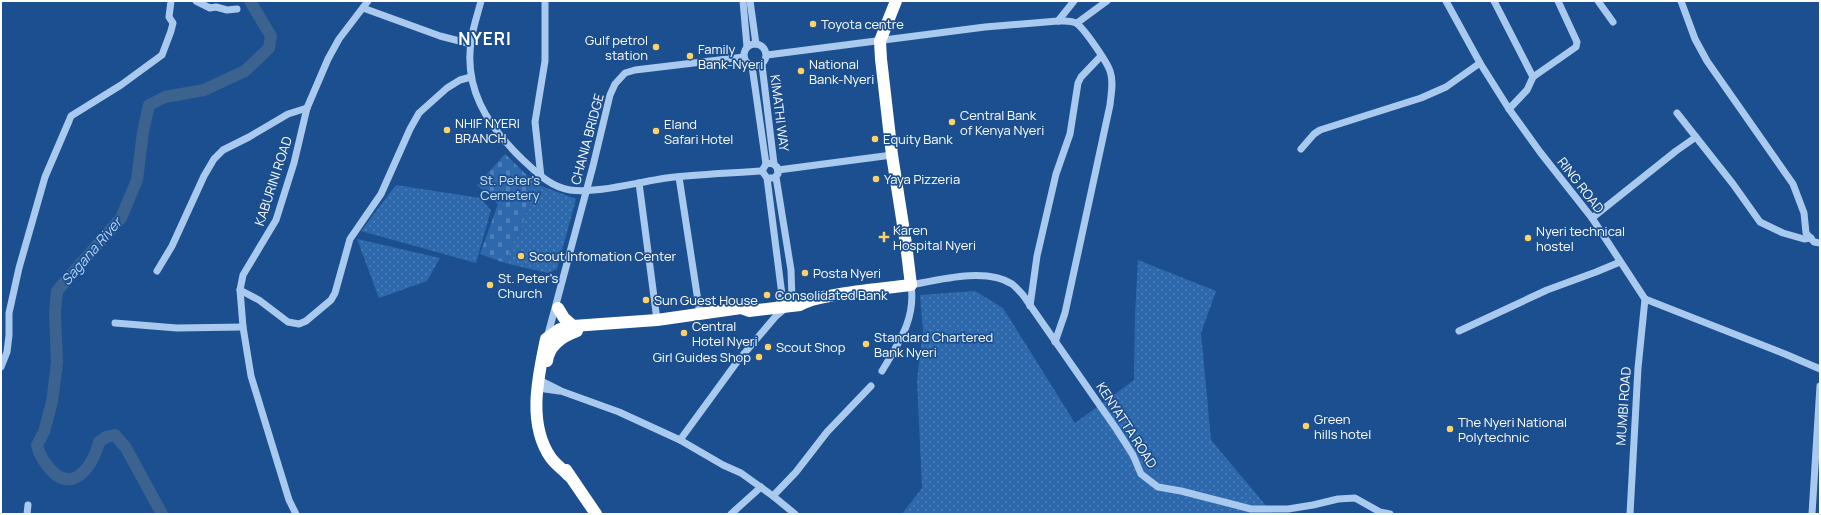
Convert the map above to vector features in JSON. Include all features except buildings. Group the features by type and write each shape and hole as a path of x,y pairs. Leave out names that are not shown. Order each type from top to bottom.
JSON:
{"highway":[{"path":"596,514 569,476 545,430 541,385 549,337 562,328 572,326 658,320 741,308 749,310 783,305 800,305 805,301 838,295 910,285 906,244 892,155 880,41 896,1"},
{"path":"558,308 564,318 572,326"},
{"path":"541,385 548,355 565,336 599,325"}],"street":[{"path":"1,367 7,352 9,313 12,295 44,177 71,116 121,84 162,54 173,23 169,17 171,1"},
{"path":"196,1 210,8 216,7 227,10 236,9"},
{"name":"KABURINI ROAD","path":"296,514 289,500 251,376 243,327 240,290 243,275 276,220 294,163 307,108 328,59 339,39 368,1"},
{"path":"481,1 471,44 471,77 474,91 489,120 505,142 541,177 560,188 585,191 679,177 764,168 776,170 892,155"},
{"path":"541,177 535,122 536,106 545,61 545,1"},
{"path":"743,1 747,47 744,51 744,57 747,63 752,66 762,65 766,60 767,54 764,48 756,44 747,47"},
{"path":"750,1 756,44"},
{"path":"1058,21 1074,1"},
{"path":"1077,23 1107,1"},
{"path":"1494,1 1533,77"},
{"path":"1509,109 1527,90 1533,77 1576,47 1577,42 1558,1"},
{"path":"1598,1 1613,22"},
{"path":"1681,1 1695,39 1707,61 1793,184 1804,213 1806,233 1814,242 1820,244"},
{"name":"RING ROAD","path":"1446,3 1480,63 1509,109 1540,152 1592,218 1645,299"},
{"path":"363,8 440,36 471,44"},
{"path":"767,54 985,27 1058,21 1077,23 1089,38 1110,71 1112,84 1110,105 1065,313 1056,342"},
{"path":"1030,306 1037,256 1056,174 1070,134 1078,83 1081,77 1101,56"},
{"name":"CHANIA BRIDGE","path":"549,337 558,308 585,191 593,166 610,95 615,84 625,73 635,70 744,57"},
{"path":"1301,149 1314,134 1320,130 1421,98 1446,87 1480,63"},
{"name":"KIMATHI WAY","path":"762,65 791,270 783,305"},
{"name":"KIMATHI WAY","path":"752,66 764,168"},
{"path":"240,290 259,300 288,322 293,324 299,324 306,321 326,306 335,293 350,238 381,194 419,112 447,88 460,80 471,77"},
{"path":"157,271 172,246 204,176 214,159 223,150 249,137 288,114 307,108"},
{"path":"1677,113 1733,184 1760,222 1783,233 1804,239 1811,238"},
{"path":"1592,218 1696,137"},
{"path":"680,440 738,362 783,305 767,178 764,168"},
{"path":"767,178 772,179 776,170"},
{"path":"679,177 700,314"},
{"path":"639,183 658,320"},
{"name":"CHANIA BRIDGE","path":"548,355 549,337 561,280 568,261"},
{"path":"1459,331 1547,290 1620,262"},
{"name":"KENYATTA ROAD","path":"910,285 975,276 995,278 1012,284 1023,295 1089,387 1133,455 1141,474 1158,486 1181,490 1251,509 1288,509 1338,499 1355,498 1380,512 1390,514"},
{"path":"882,371 909,320 913,298 910,285"},
{"path":"1645,299 1820,369"},
{"name":"MUMBI ROAD","path":"1630,514 1638,368 1645,299"},
{"path":"116,323 177,328 243,327"},
{"path":"541,385 618,412 680,440 723,465 741,473 795,514"},
{"path":"773,496 796,472 827,432 871,386"},
{"path":"1812,514 1820,386"},
{"path":"731,514 761,487"},
{"path":"27,514 28,505"}],"green space":[{"name":"St. Peter's Cemetery","path":"505,154 536,184 519,234 515,237 505,263 480,254 498,204 477,185"},
{"path":"536,184 576,199 557,269 548,273 505,263 515,237 519,234"},
{"path":"396,185 480,198 491,210 476,263 361,231"},
{"path":"357,239 440,258 427,281 379,298"},
{"path":"1138,260 1216,291 1201,333 1211,440 1273,514 902,514 922,488 917,380 923,331 920,295 975,291 1003,308 1075,423 1134,380"},
{"path":"951,327 956,329 958,335 958,339 954,343 947,339 944,334 946,330"}],"waterway":[{"name":"Sagana River","path":"162,514 126,448 115,435 106,437 99,442 87,467 81,474 74,478 67,479 59,476 50,469 40,455 37,445 44,432 52,402 57,363 55,312 57,291 121,218 137,180 143,132 149,105 165,97 204,90 245,71 269,48 271,36 250,1"}],"place":[{"name":"Toyota centre","path":"813,24"},
{"name":"Gulf petrol station","path":"656,47"},
{"name":"Family Bank-Nyeri","path":"690,56"},
{"name":"National Bank-Nyeri","path":"801,71"},
{"name":"Central Bank of Kenya Nyeri","path":"952,122"},
{"name":"NHIF NYERI BRANCH","path":"447,130"},
{"name":"Eland Safari Hotel","path":"656,131"},
{"name":"Equity Bank","path":"875,139"},
{"name":"Yaya Pizzeria","path":"876,179"},
{"name":"Karen Hospital Nyeri","path":"884,237"},
{"name":"Nyeri technical hostel","path":"1528,238"},
{"name":"Scout Infomation Center","path":"521,256"},
{"name":"Posta Nyeri","path":"805,273"},
{"name":"St. Peter's Church","path":"490,285"},
{"name":"Consolidated Bank","path":"767,295"},
{"name":"Sun Guest House","path":"646,300"},
{"name":"Central Hotel Nyeri","path":"684,333"},
{"name":"Standard Chartered Bank Nyeri","path":"866,344"},
{"name":"Scout Shop","path":"768,347"},
{"name":"Girl Guides Shop","path":"759,357"},
{"name":"Green hills hotel","path":"1306,426"},
{"name":"The Nyeri National Polytechnic","path":"1450,429"}],"district":[{"name":"NYERI","path":"485,38"}]}
